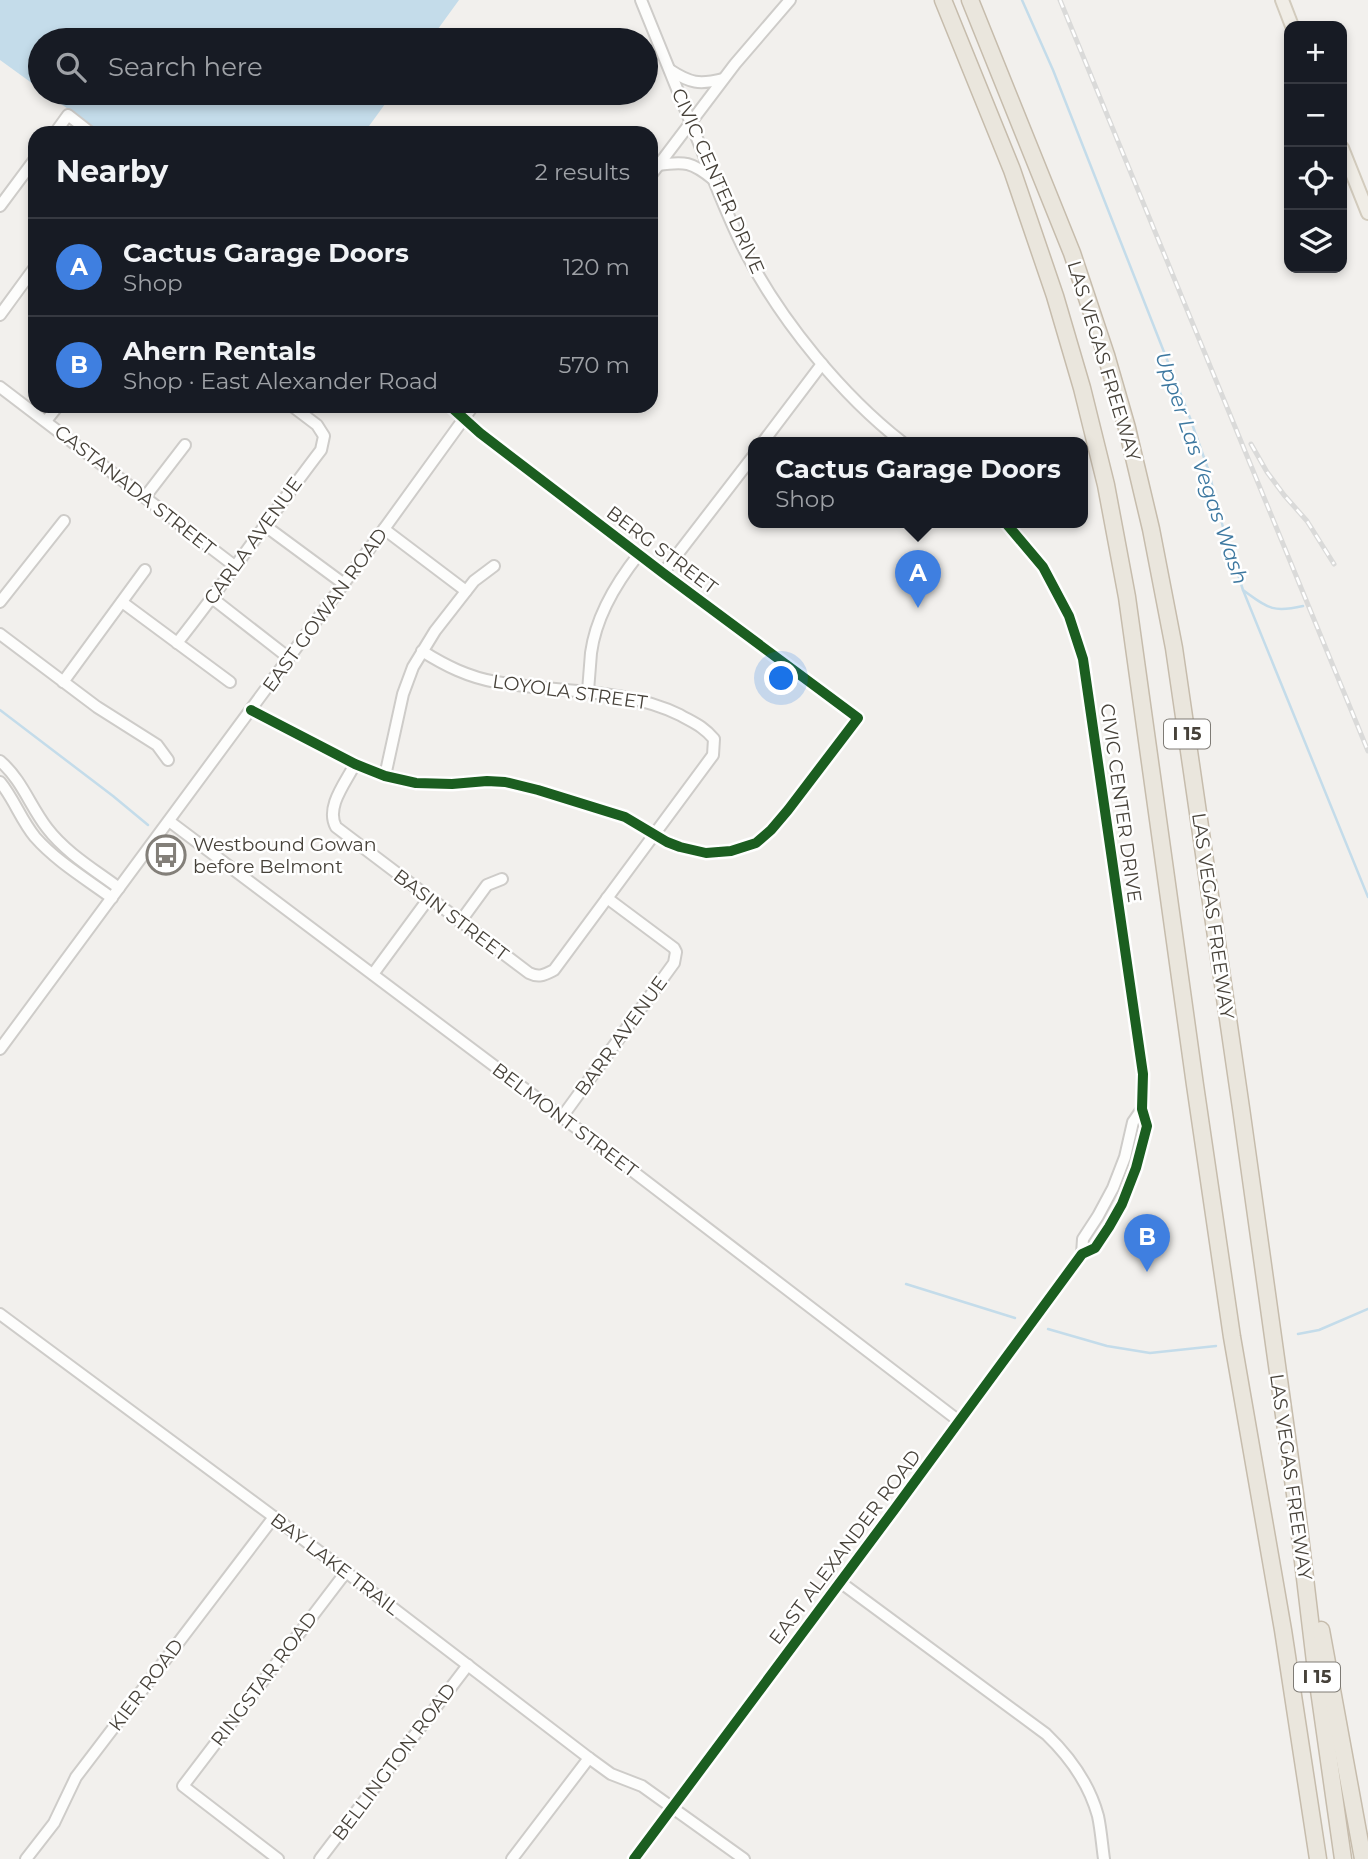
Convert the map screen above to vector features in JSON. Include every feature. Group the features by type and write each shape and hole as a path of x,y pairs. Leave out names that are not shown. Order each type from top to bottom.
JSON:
{"highway":[{"name":"LAS VEGAS FREEWAY","path":"943,0 1012,170 1051,283 1083,388 1106,485 1127,597 1232,1337 1283,1630 1318,1859"},
{"name":"LAS VEGAS FREEWAY","path":"970,0 1072,253 1127,428 1151,529 1174,648 1295,1494 1343,1859"},
{"path":"1295,1494 1363,1859"},
{"path":"1310,1805 1311,1859"}],"main road":[{"path":"1282,0 1290,21"},
{"path":"1347,160 1368,213"}],"street":[{"name":"CIVIC CENTER DRIVE","path":"641,0 652,28"},
{"path":"658,165 723,79 790,0"},
{"name":"CIVIC CENTER DRIVE","path":"658,42 713,180 747,255 781,312 822,364 896,437"},
{"path":"669,69 697,83 723,79"},
{"path":"60,126 68,115 82,126"},
{"path":"658,169 685,163 694,165 713,180"},
{"path":"2,199 28,167"},
{"path":"0,315 28,277"},
{"path":"767,437 822,364"},
{"name":"CASTANADA STREET","path":"0,387 28,408"},
{"name":"CASTANADA STREET","path":"35,413 236,568"},
{"path":"46,421 52,413"},
{"name":"CARLA AVENUE","path":"177,643 236,568 264,524 321,450 324,436 317,425 301,413"},
{"name":"BERG STREET","path":"458,413 639,555 858,718 788,810 771,830 755,843 731,852 706,853 667,842 655,834"},
{"name":"EAST GOWAN ROAD","path":"0,1049 384,530 467,413"},
{"path":"145,497 184,445"},
{"path":"663,573 748,463"},
{"path":"0,603 64,520"},
{"path":"264,524 344,584"},
{"name":"CIVIC CENTER DRIVE","path":"1010,528 1044,567 1069,616 1083,659 1143,1074 1142,1109"},
{"path":"384,530 466,591"},
{"path":"588,691 592,650 603,610 625,572 639,555"},
{"path":"386,776 403,694 413,667 435,631 474,581 494,566"},
{"path":"63,682 145,570"},
{"path":"212,598 289,658"},
{"path":"122,602 230,682"},
{"path":"0,634 97,707 157,746 168,760"},
{"name":"LOYOLA STREET","path":"422,651 446,666 478,678 631,698 660,706 705,728 714,739 713,755 655,834"},
{"path":"251,710 355,764 386,776 416,783 505,782 625,817 655,834 607,898"},
{"path":"0,761 21,785 53,835 119,888"},
{"name":"BASIN STREET","path":"355,764 333,806 332,820 336,827 529,973 542,976 554,970 607,898"},
{"path":"0,782 37,839 112,898"},
{"name":"BELMONT STREET","path":"169,821 959,1421"},
{"path":"460,922 487,885 502,879"},
{"path":"373,974 429,898"},
{"name":"BARR AVENUE","path":"562,1117 674,963 674,948 607,898"},
{"name":"EAST ALEXANDER ROAD","path":"634,1859 1082,1254 1083,1239 1113,1188 1125,1157 1133,1122 1142,1109"},
{"name":"BAY LAKE TRAIL","path":"0,1314 274,1517 589,1758 611,1774 642,1786 744,1859"},
{"name":"KIER ROAD","path":"26,1859 54,1823 76,1777 274,1517"},
{"name":"RINGSTAR ROAD","path":"278,1859 183,1786 346,1572"},
{"path":"840,1582 1046,1734 1066,1754 1086,1784 1098,1816 1104,1859"},
{"name":"BELLINGTON ROAD","path":"320,1859 468,1665"},
{"path":"512,1859 589,1758"}],"water":[{"path":"0,0 459,0 439,28 28,28 28,80 0,60"},
{"path":"62,105 384,105 369,126 91,126"}],"waterway":[{"name":"Upper Las Vegas Wash","path":"1022,0 1053,70 1190,418 1208,469 1243,590 1368,897"},
{"path":"1243,590 1277,609 1303,606"},
{"path":"0,710 148,825"},
{"path":"906,1284 1015,1318"},
{"path":"1298,1334 1319,1330 1368,1309"},
{"path":"1048,1329 1107,1346 1150,1353 1216,1346"}],"railway":[{"path":"1060,0 1368,751"},
{"path":"1251,444 1267,472 1307,521 1334,564"}],"cycle path":[{"path":"251,710 355,764 385,776 416,783 505,782 625,817 667,842 706,853 731,851 756,843 771,830 858,718 663,573 480,433 458,413"},
{"path":"634,1859 1082,1254 1095,1248 1122,1204 1136,1168 1147,1126 1142,1109 1143,1074 1083,659 1069,616 1043,567 1010,528"}],"place":[{"name":"Cactus Garage Doors","path":"918,608"},
{"name":"Westbound Gowan before Belmont","path":"166,855"},
{"name":"Ahern Rentals","path":"1147,1272"}]}
